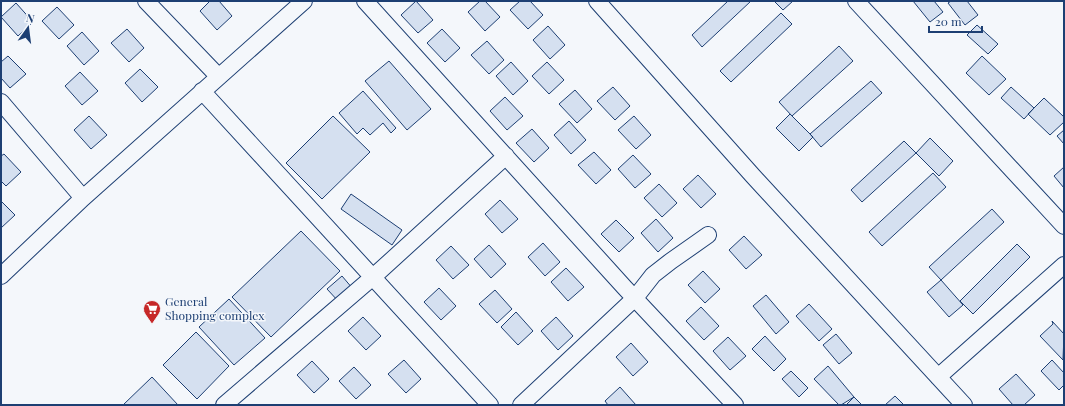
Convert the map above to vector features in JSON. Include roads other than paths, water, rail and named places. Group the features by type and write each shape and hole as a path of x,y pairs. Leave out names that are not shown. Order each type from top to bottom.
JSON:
{"street":[{"path":"146,1 218,76"},
{"path":"1,276 83,198 218,76 304,1"},
{"path":"365,1 635,298 735,405"},
{"path":"597,1 752,176 964,405"},
{"path":"856,1 1064,226"},
{"path":"202,91 490,405"},
{"path":"1,102 83,198"},
{"path":"233,402 373,278 506,156"},
{"path":"521,405 635,298 653,275 708,235"},
{"path":"938,377 1064,265"}],"place":[{"name":"General Shopping complex","path":"152,324"}]}
